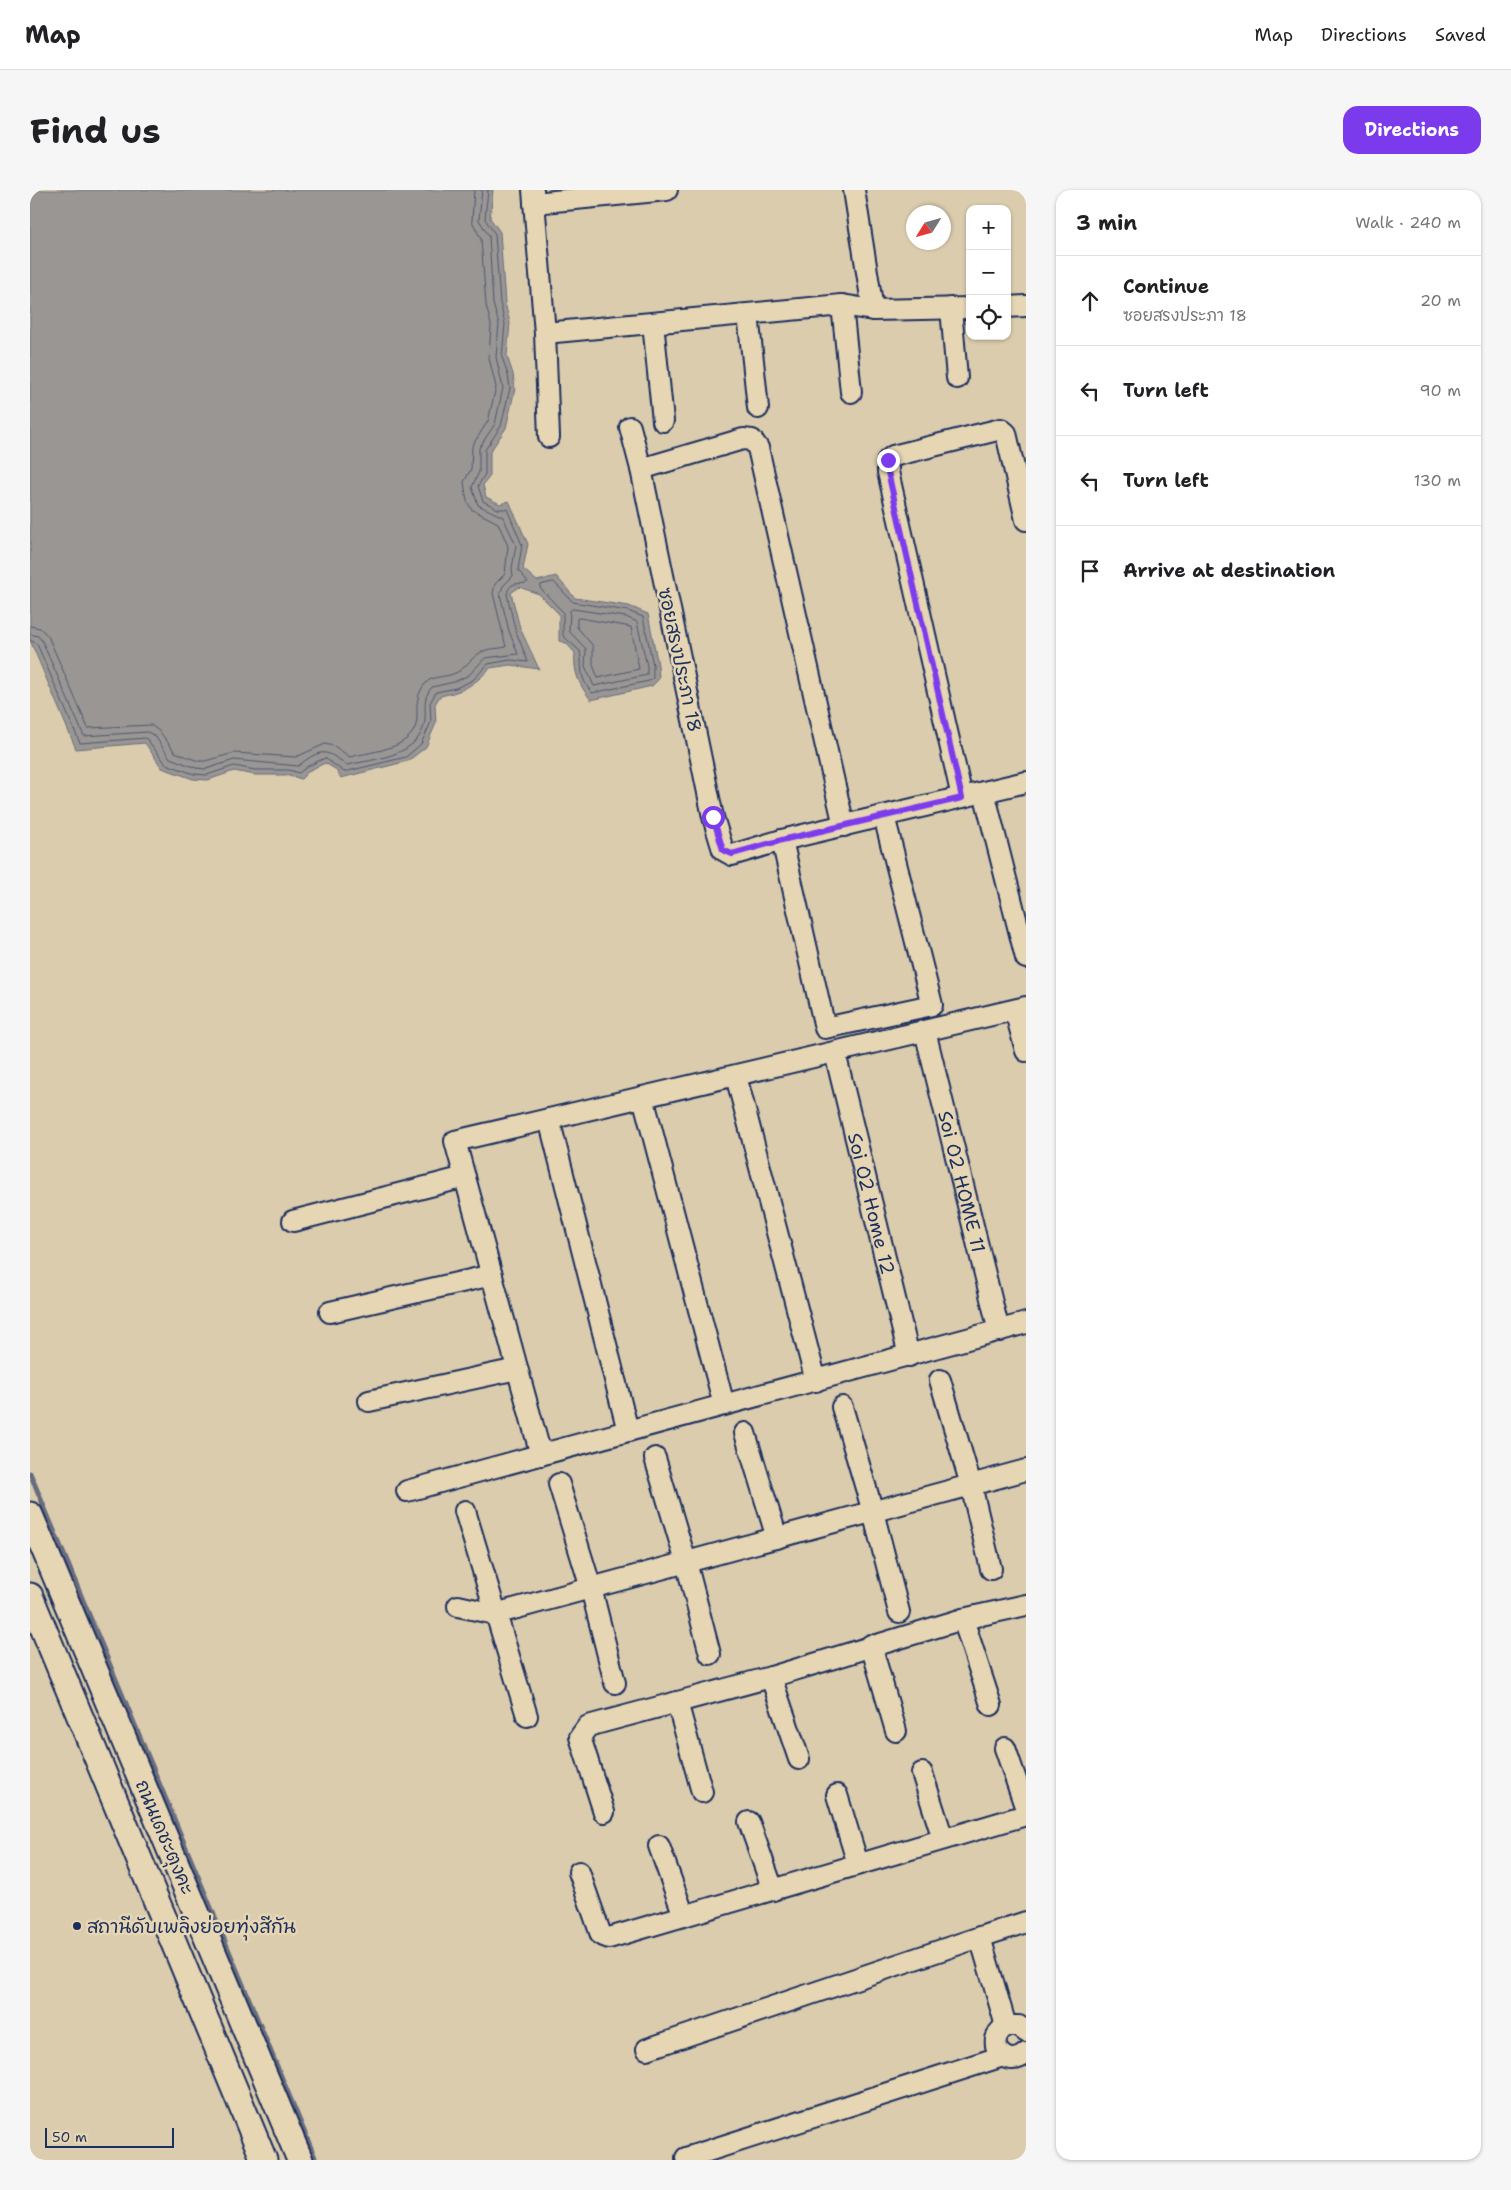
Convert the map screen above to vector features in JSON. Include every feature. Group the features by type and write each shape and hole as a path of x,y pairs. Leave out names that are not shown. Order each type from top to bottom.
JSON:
{"street":[{"path":"549,437 545,333 533,197 667,190"},
{"path":"854,190 874,310"},
{"path":"545,333 842,305 874,310 960,308 957,378"},
{"path":"842,305 851,392"},
{"path":"1011,307 1026,306"},
{"path":"748,314 758,408"},
{"path":"653,323 663,422"},
{"name":"ซอยสรงประภา 18","path":"630,427 641,469 713,817 723,850 732,854 782,840"},
{"path":"962,798 888,472 888,460 894,456 1001,429 1006,434 1026,520"},
{"path":"641,469 743,438 752,440 758,448 844,826"},
{"path":"884,816 932,1005 825,1028 782,840 1026,782"},
{"path":"984,792 1026,958"},
{"path":"541,1455 455,1140 1021,1008 1026,1051"},
{"name":"Soi O2 HOME 11","path":"926,1031 998,1331"},
{"name":"Soi O2 Home 12","path":"834,1053 908,1356"},
{"path":"736,1076 816,1381"},
{"path":"643,1097 724,1405"},
{"path":"549,1119 628,1431"},
{"path":"292,1221 465,1178"},
{"path":"330,1312 492,1275"},
{"path":"407,1491 1026,1323"},
{"path":"370,1401 517,1368"},
{"path":"940,1380 971,1485 990,1569"},
{"path":"842,1407 873,1512 899,1612"},
{"path":"745,1434 777,1538"},
{"path":"655,1458 686,1562 710,1654"},
{"path":"458,1606 495,1614 1026,1470"},
{"path":"559,1484 590,1588 615,1683"},
{"path":"465,1511 527,1716"},
{"name":"ถนนเดชะตุงคะ","path":"30,1515 300,2160"},
{"path":"34,1606 67,1604"},
{"path":"604,1812 580,1736 588,1726 771,1677 871,1645 963,1619 1026,1605"},
{"name":"ถนนเดชะตุงคะ","path":"34,1606 264,2160"},
{"path":"963,1619 991,1704"},
{"path":"871,1645 896,1731"},
{"path":"771,1677 799,1760"},
{"path":"676,1702 702,1792"},
{"path":"1005,1748 1026,1809"},
{"path":"922,1773 943,1839"},
{"path":"836,1796 858,1864"},
{"path":"579,1872 601,1935 609,1938 1026,1815"},
{"path":"749,1822 773,1890"},
{"path":"659,1846 684,1916"},
{"path":"647,2049 1026,1922"},
{"path":"980,1937 1006,2026"},
{"path":"1002,2056 996,2044 1000,2030 1006,2026 1019,2026 1026,2032"},
{"path":"686,2158 1002,2056 1012,2059 1026,2053"}],"water":[{"path":"30,190 493,190 490,218 500,232 505,303 510,323 507,356 513,374 515,389 506,428 490,452 490,476 483,485 486,497 500,504 509,501 528,544 523,569 537,581 556,576 575,598 629,606 648,614 659,679 652,686 591,700 578,678 575,666 575,653 566,643 559,641 559,614 539,594 519,587 511,593 520,628 539,669 510,665 490,668 468,687 440,696 435,704 436,723 426,747 408,761 341,778 335,769 325,763 310,770 301,779 289,775 255,775 234,771 208,780 193,779 162,768 145,743 76,749 30,640"}],"waterway":[{"path":"30,1473 316,2160"}],"place":[{"name":"สถานีดับเพลิงย่อยทุ่งสีกัน","path":"77,1926"}],"route":[{"path":"713,817 718,839 723,850 732,854 782,840 962,798 887,468 888,460"}]}
